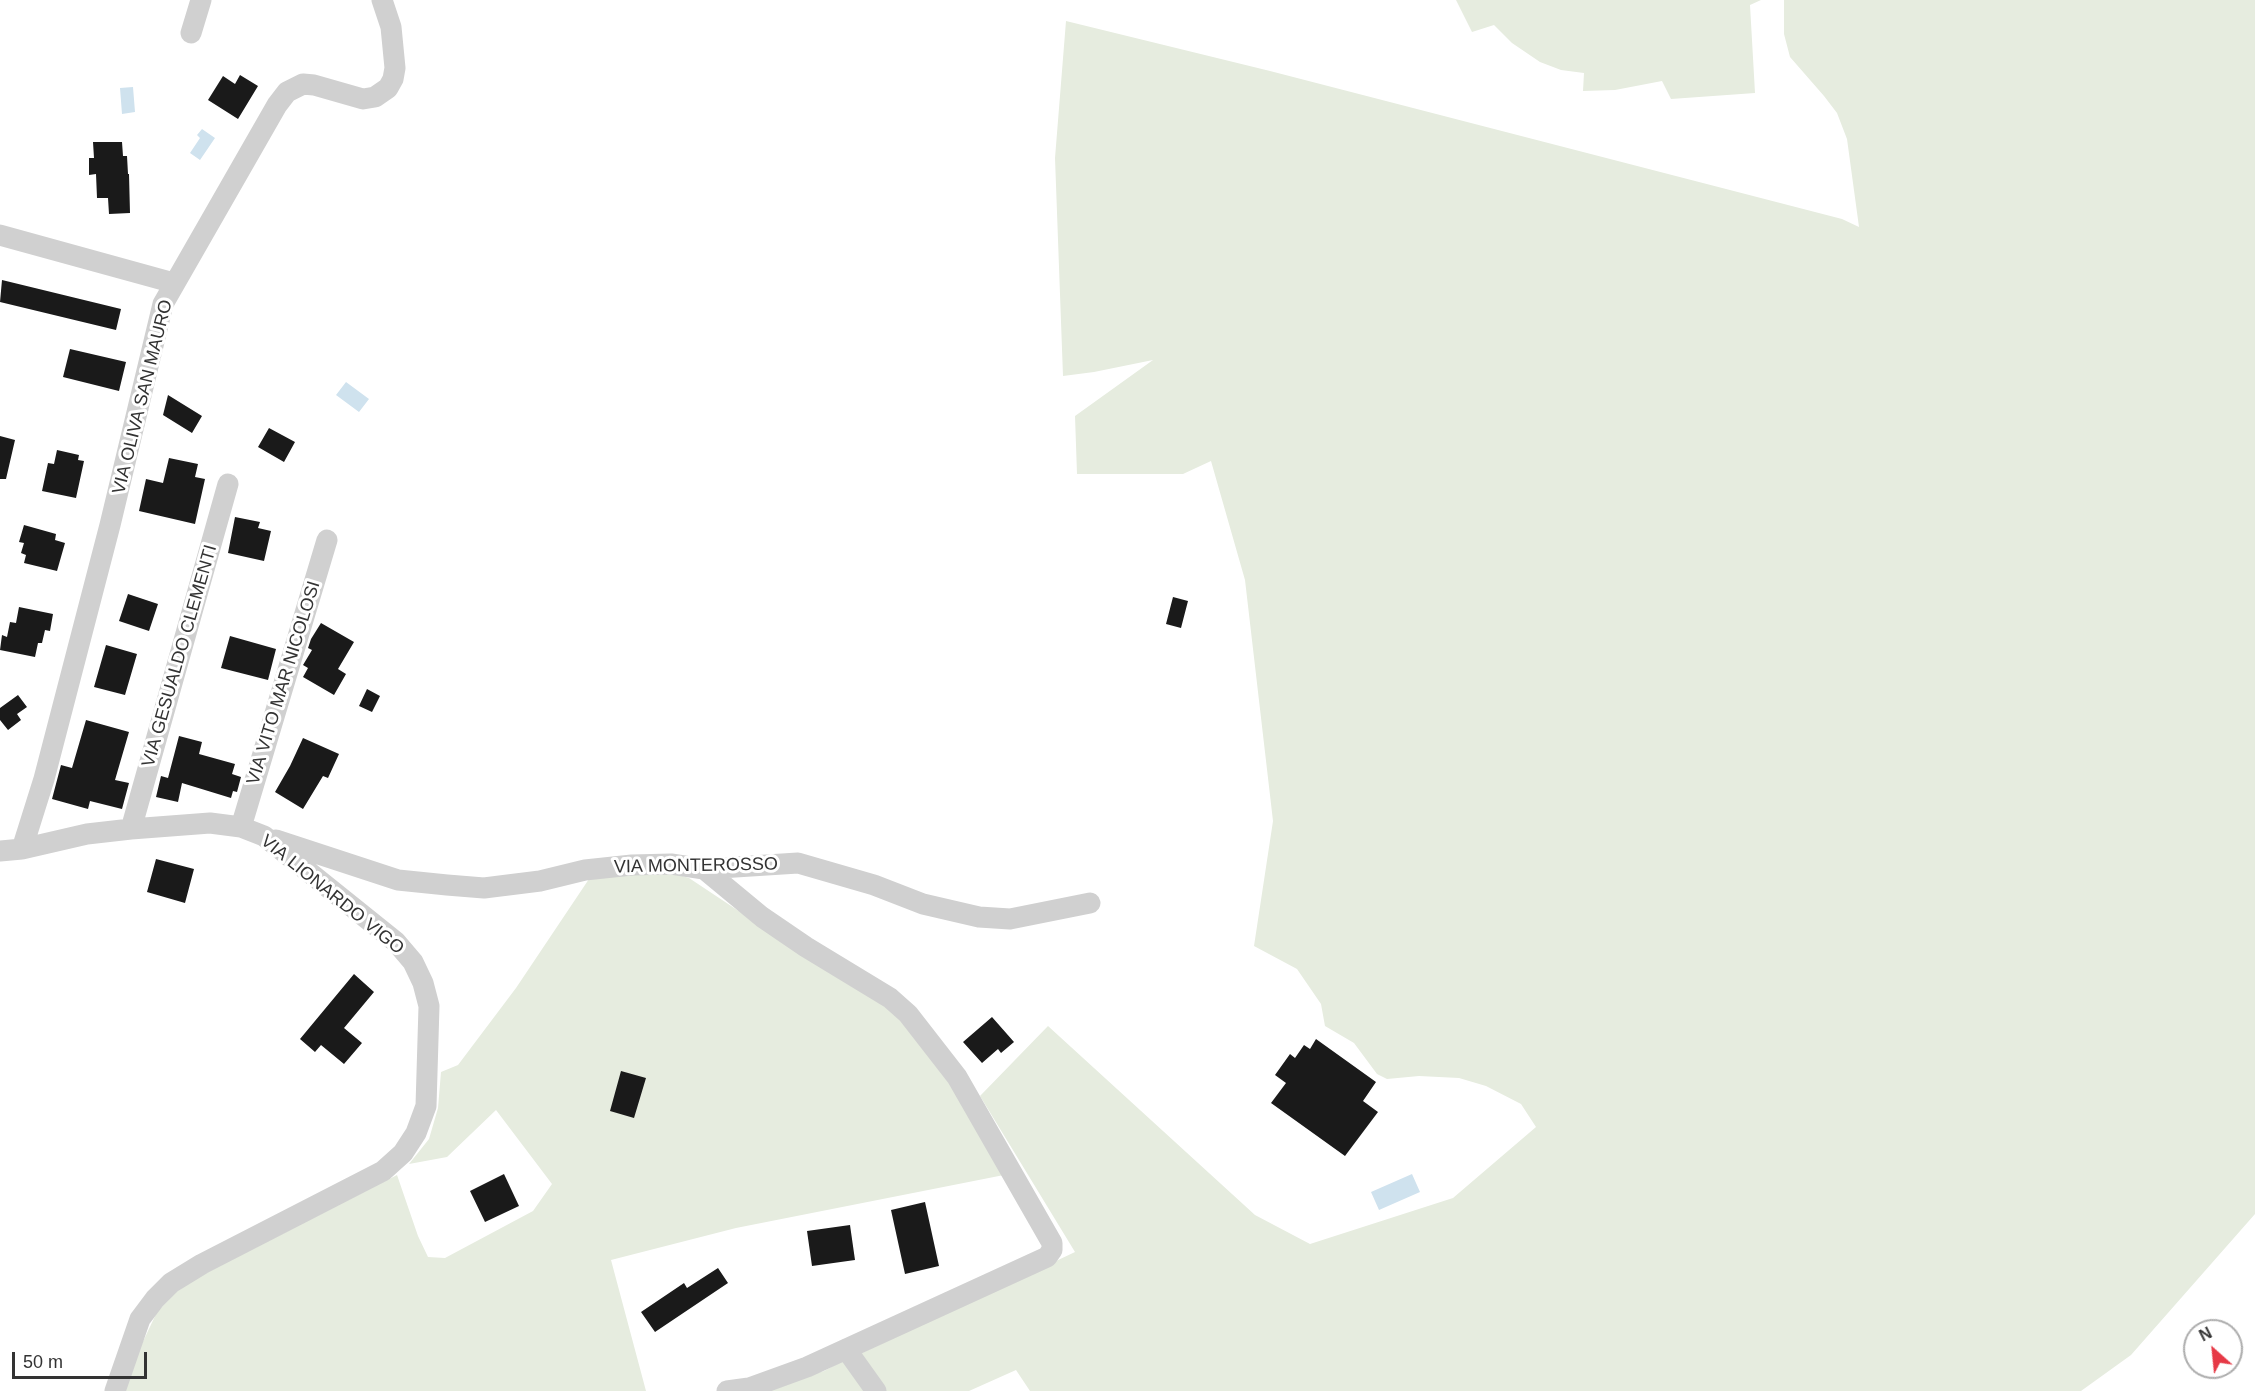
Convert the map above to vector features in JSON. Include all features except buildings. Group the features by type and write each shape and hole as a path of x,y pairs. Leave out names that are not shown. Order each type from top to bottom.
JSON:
{"street":[{"path":"191,33 201,0"},
{"name":"VIA OLIVA SAN MAURO","path":"22,849 44,778 110,525 163,304 277,105 287,92 303,84 314,85 363,99 375,97 388,88 395,68 391,27 382,0"},
{"path":"0,235 174,283"},
{"name":"VIA GESUALDO CLEMENTI","path":"131,829 228,484"},
{"name":"VIA VITO MAR NICOLOSI","path":"242,827 327,540"},
{"name":"VIA LIONARDO VIGO","path":"0,851 22,849 87,834 131,829 210,823 242,827 264,836 396,942 413,963 423,983 429,1006 426,1106 416,1133 403,1153 383,1171 202,1264 171,1283 140,1319 115,1391"},
{"name":"VIA MONTEROSSO","path":"264,836 398,880 475,887 540,881 585,870 632,865 671,864 704,869 798,863 874,885 923,904 986,918 1010,920 1090,903"},
{"path":"704,869 762,917 806,947 890,998 908,1014 957,1077 1052,1243 1052,1250 1047,1257 846,1349 772,1381 749,1388 727,1391"},
{"path":"846,1349 876,1391"}],"shaded area":[{"path":"1456,0 1761,0 1750,5 1755,93 1671,99 1662,81 1615,90 1583,91 1584,73 1561,70 1540,62 1512,43 1494,25 1472,32"},
{"path":"1784,0 2255,0 2255,1214 2131,1355 2081,1391 1030,1391 1016,1370 969,1391 882,1391 859,1356 862,1353 1075,1252 980,1096 1048,1026 1255,1215 1310,1244 1453,1198 1536,1127 1521,1104 1486,1086 1459,1078 1419,1076 1387,1079 1377,1074 1354,1043 1325,1026 1321,1004 1297,969 1254,946 1273,821 1245,580 1211,461 1183,474 1077,474 1075,416 1153,360 1063,376 1055,158 1066,21 1270,71 1842,219 1859,227 1847,139 1837,113 1790,57 1784,34"},
{"path":"672,873 689,878 904,1018 929,1050 1004,1175 736,1228 611,1260 646,1391 125,1391 138,1352 157,1312 176,1292 202,1275 397,1175 418,1236 428,1257 445,1258 533,1211 552,1184 496,1110 447,1157 409,1164 429,1139 438,1108 441,1072 458,1065 516,988 591,876"},
{"path":"845,1360 868,1391 757,1391 824,1371"}],"water":[{"path":"133,87 135,112 122,114 120,88"},
{"path":"202,129 215,138 200,160 190,153 200,138 197,135"},
{"path":"346,382 369,399 359,412 336,395"},
{"path":"1412,1174 1420,1192 1379,1210 1371,1192"}]}
